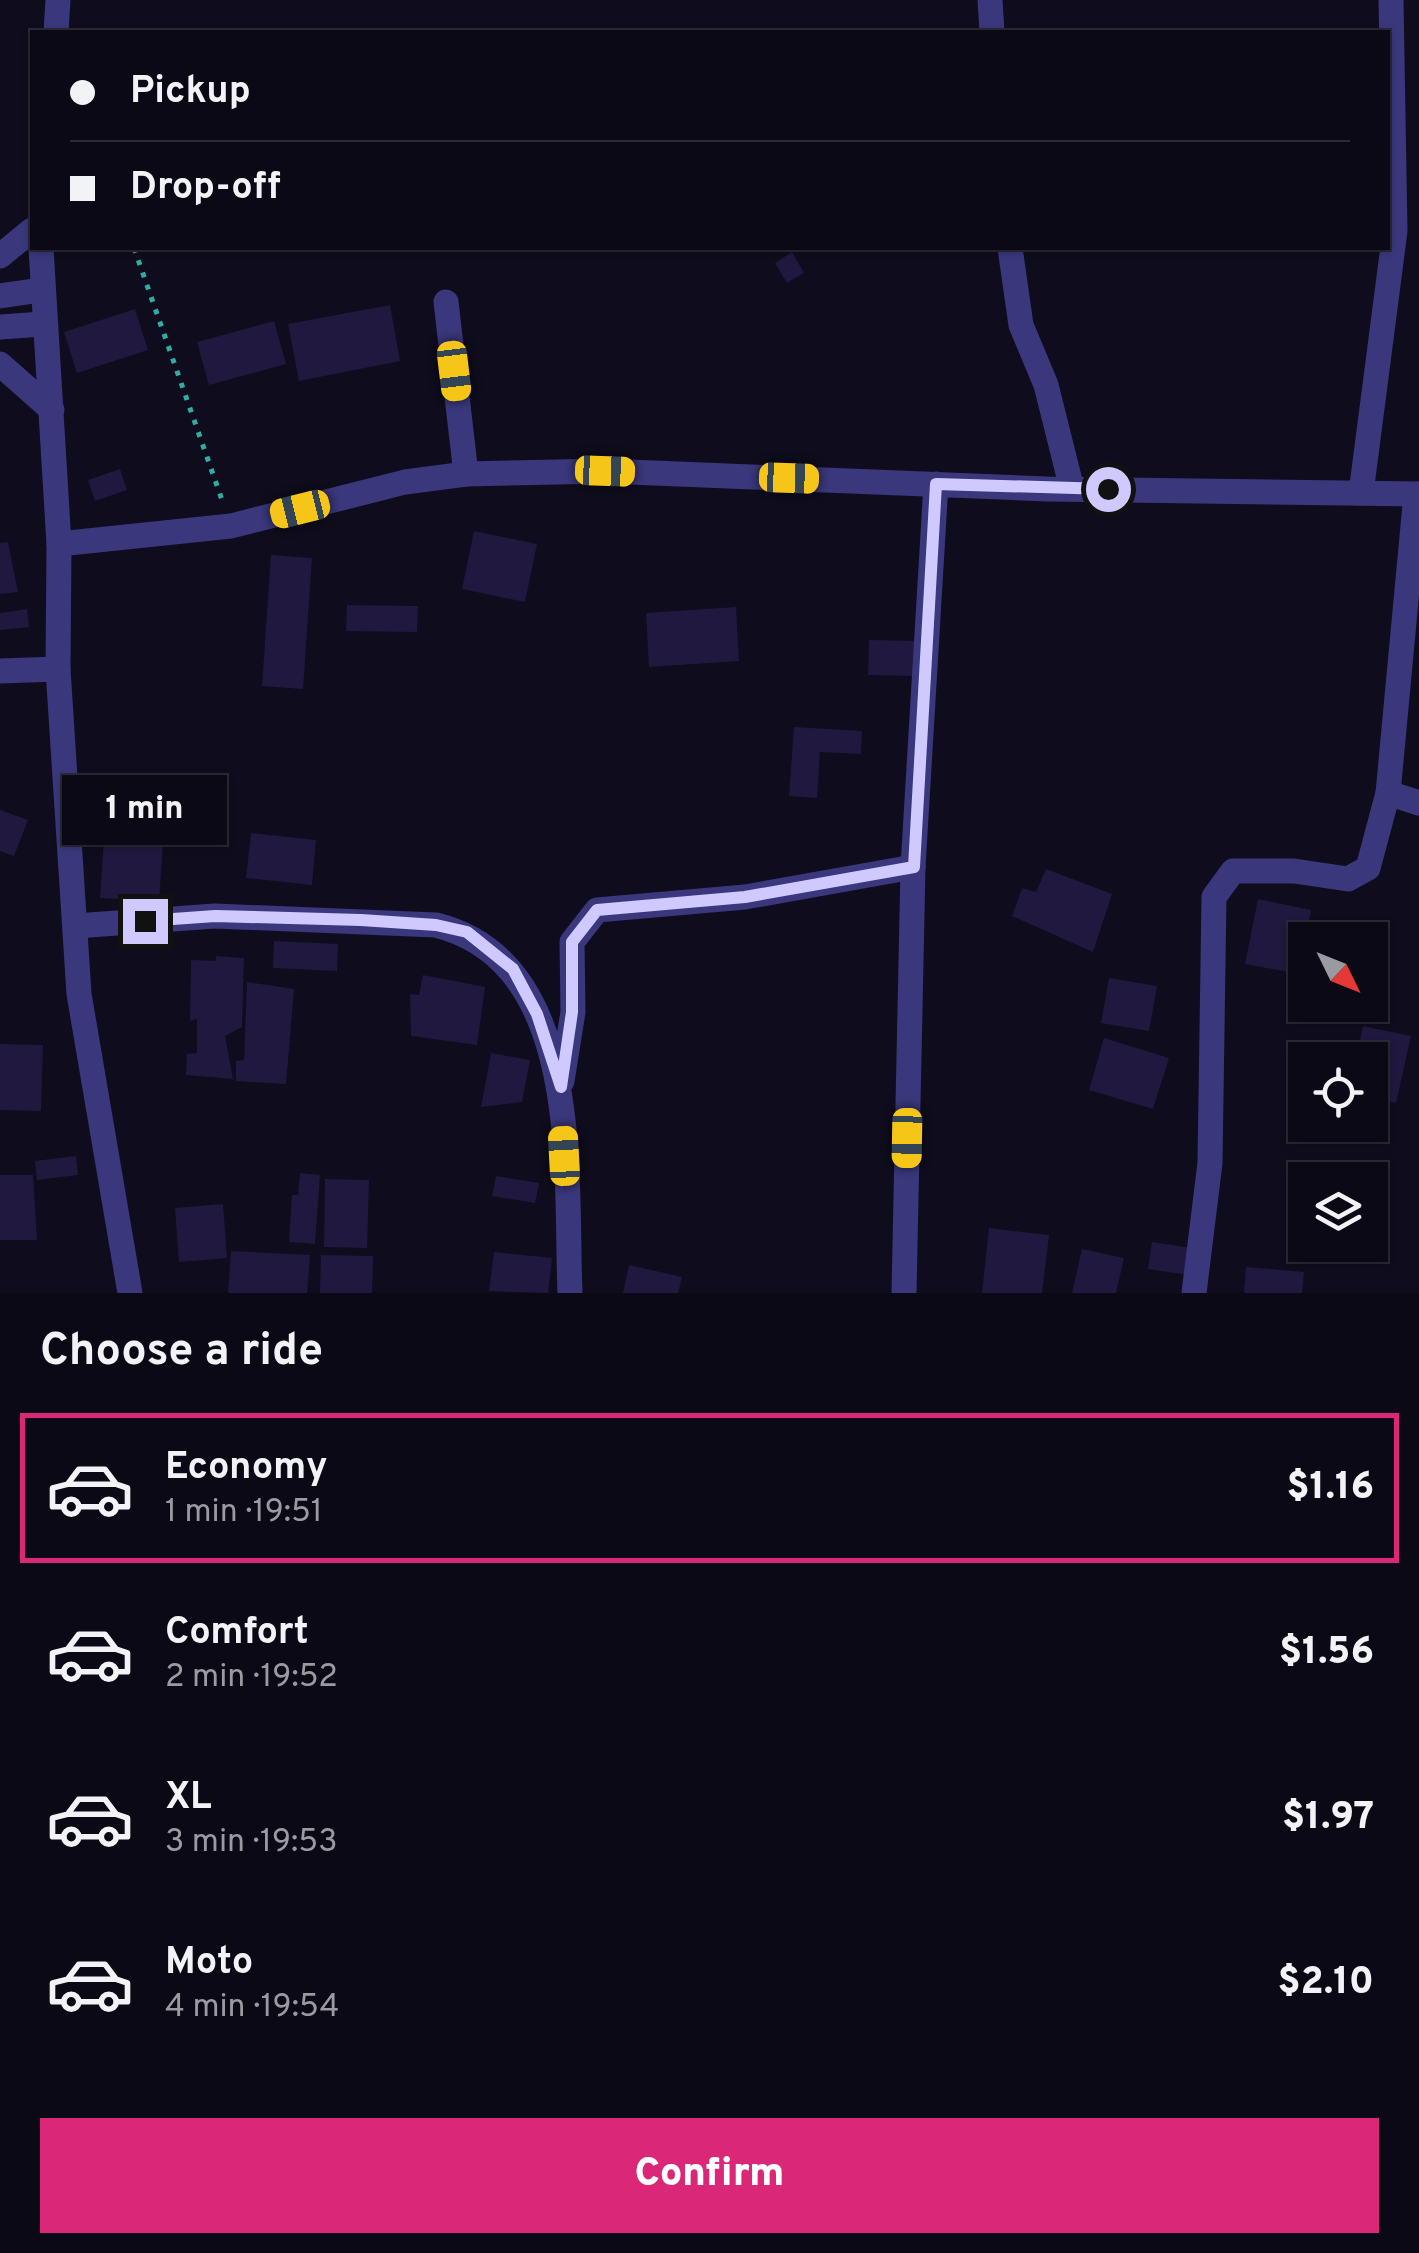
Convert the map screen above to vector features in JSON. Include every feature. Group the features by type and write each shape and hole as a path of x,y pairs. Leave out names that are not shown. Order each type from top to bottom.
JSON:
{"street":[{"path":"56,30 58,0"},
{"path":"990,0 992,30"},
{"path":"1361,493 1395,231 1391,0"},
{"path":"0,256 30,232"},
{"path":"42,250 41,290 59,544 58,669 79,994 130,1293"},
{"path":"1010,250 1021,325 1046,384 1072,489"},
{"path":"0,296 41,290"},
{"path":"446,302 466,474"},
{"path":"0,328 44,324"},
{"path":"0,364 52,410"},
{"path":"59,544 231,526 405,482 466,474 605,471 1072,489 1418,494 1388,793 1368,868 1348,879 1294,870 1234,871 1214,898 1210,1163 1194,1293"},
{"path":"904,1293 914,867 936,484"},
{"path":"0,670 58,669"},
{"path":"1388,793 1419,802"},
{"path":"570,1293 561,1087 572,1012 572,942 597,910 745,897 914,867"},
{"path":"75,926 215,916 418,924 467,932 513,969 537,1014 561,1087"}],"path":[{"path":"135,250 231,526"}],"building":[{"path":"792,252 804,273 787,283 775,263"},
{"path":"390,305 400,361 299,381 288,324"},
{"path":"135,309 148,350 77,373 64,332"},
{"path":"274,321 286,364 209,385 197,342"},
{"path":"120,469 127,490 95,501 88,480"},
{"path":"474,531 537,544 525,602 462,589"},
{"path":"8,542 18,592 0,594 0,543"},
{"path":"271,555 312,558 303,689 262,686"},
{"path":"347,605 418,606 417,632 346,631"},
{"path":"736,607 739,661 649,667 646,613"},
{"path":"27,609 29,627 0,630 0,613"},
{"path":"869,640 916,641 915,676 868,675"},
{"path":"794,727 862,731 861,754 820,752 817,798 789,796"},
{"path":"90,792 149,795 148,815 88,812"},
{"path":"0,810 28,820 14,856 0,851"},
{"path":"251,833 316,840 312,885 246,878"},
{"path":"104,839 163,843 159,901 100,898"},
{"path":"1046,869 1112,894 1093,952 1012,916 1022,888 1036,892"},
{"path":"1258,899 1311,910 1309,922 1288,922 1288,972 1245,964"},
{"path":"274,941 338,944 337,971 273,968"},
{"path":"216,956 244,958 242,1027 225,1036 233,1079 186,1075 187,1054 197,1053 197,1019 190,1021 191,960 216,961"},
{"path":"423,975 485,987 477,1045 411,1036 410,994 419,995"},
{"path":"1109,978 1157,986 1149,1031 1101,1023"},
{"path":"247,982 294,989 286,1084 236,1081 236,1061 244,1060"},
{"path":"1363,1026 1411,1036 1396,1103 1388,1101 1388,1042 1360,1042"},
{"path":"1104,1038 1169,1058 1153,1109 1089,1090"},
{"path":"0,1044 43,1045 41,1111 0,1110"},
{"path":"491,1053 530,1060 522,1102 481,1107"},
{"path":"76,1156 78,1175 37,1180 35,1161"},
{"path":"300,1173 320,1175 315,1244 289,1242 292,1195 298,1195"},
{"path":"0,1175 33,1175 37,1240 0,1240"},
{"path":"496,1176 539,1183 535,1203 492,1196"},
{"path":"325,1179 369,1180 367,1248 324,1247"},
{"path":"223,1204 227,1258 179,1262 175,1208"},
{"path":"989,1228 1049,1235 1042,1293 982,1293"},
{"path":"1152,1242 1192,1248 1188,1275 1148,1269"},
{"path":"1082,1249 1124,1258 1116,1293 1072,1293"},
{"path":"231,1251 310,1255 307,1293 228,1293"},
{"path":"494,1252 552,1258 548,1293 489,1291"},
{"path":"321,1255 373,1256 372,1293 320,1293"},
{"path":"629,1265 682,1277 678,1293 623,1293"},
{"path":"1246,1267 1304,1272 1302,1293 1244,1293"}],"route":[{"path":"145,921 215,916 361,920 436,925 467,932 513,969 537,1014 561,1087 572,1012 572,942 597,910 639,903 745,897 914,867 936,484 1108,489"}]}
